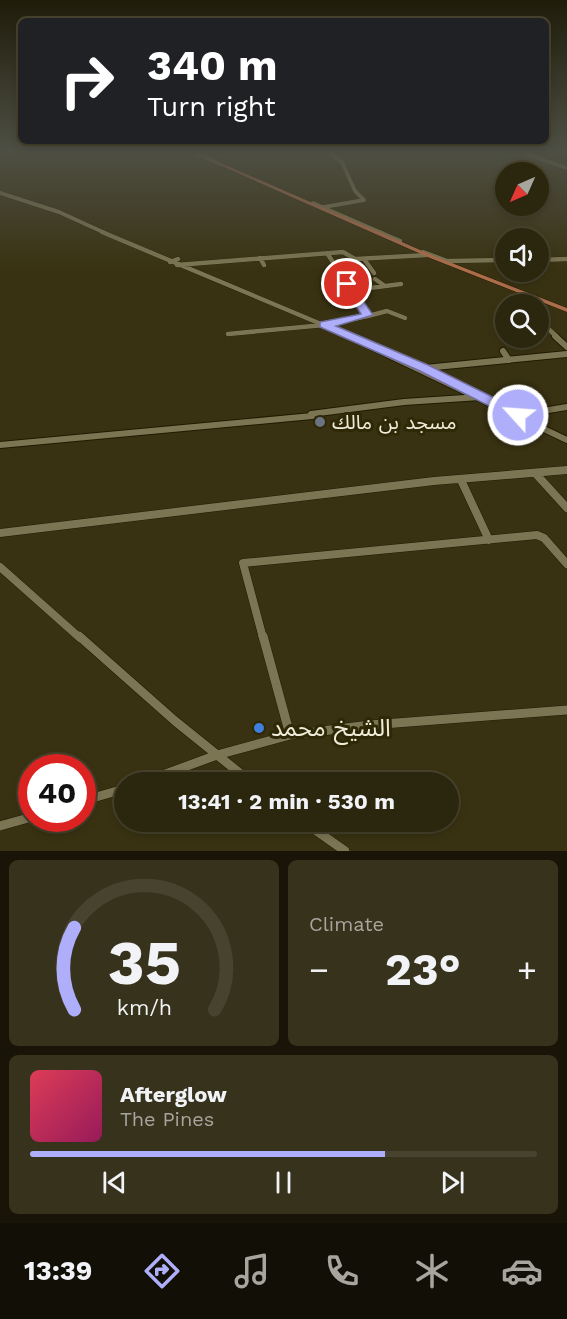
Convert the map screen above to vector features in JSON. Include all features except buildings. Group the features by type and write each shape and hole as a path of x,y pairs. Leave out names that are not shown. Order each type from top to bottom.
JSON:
{"main road":[{"path":"282,191 428,254 567,309"}],"street":[{"path":"283,191 428,254 567,309"},
{"path":"323,208 364,200 355,191"},
{"path":"0,193 59,212 170,262 205,260 218,264 260,258 345,252 353,259 428,254"},
{"path":"327,253 368,315"},
{"path":"260,258 264,265"},
{"path":"364,259 374,273"},
{"path":"549,260 567,259"},
{"path":"447,261 495,260"},
{"path":"178,262 424,368 567,440"},
{"path":"375,279 385,286"},
{"path":"370,288 401,284"},
{"path":"228,334 324,325 387,311 405,318"},
{"path":"549,330 567,347"},
{"path":"503,351 509,360"},
{"path":"424,368 567,354"},
{"path":"0,445 312,416 311,414 404,402 481,396"},
{"path":"518,415 567,407"},
{"path":"0,533 567,470"},
{"path":"536,474 567,508"},
{"path":"461,480 489,540"},
{"path":"290,735 243,563 541,536 567,564"},
{"path":"0,567 64,626 238,772"},
{"path":"171,772 217,755 290,735 370,725 567,710"},
{"path":"96,797 114,792"},
{"path":"0,826 18,821"},
{"path":"318,832 345,851"}],"place":[{"name":"مسجد بن مالك","path":"320,422"},
{"name":"الشيخ محمد","path":"259,728"}],"route":[{"path":"347,284 368,315 324,325 424,368 518,415"}]}
